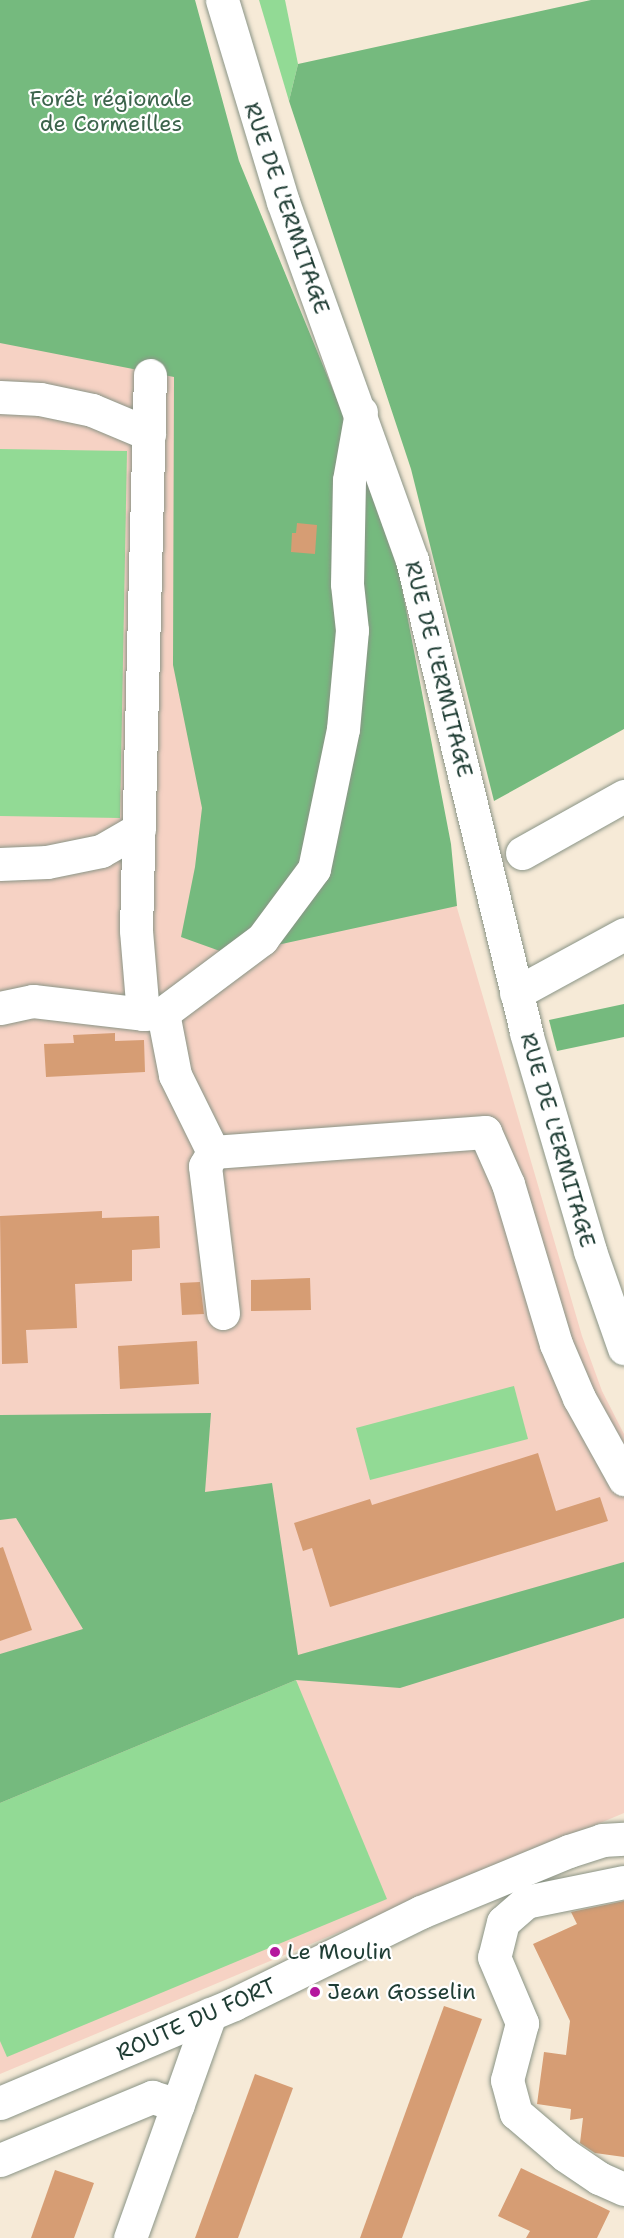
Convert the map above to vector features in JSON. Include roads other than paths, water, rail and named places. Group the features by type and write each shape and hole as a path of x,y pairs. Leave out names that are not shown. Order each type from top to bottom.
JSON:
{"street":[{"name":"RUE DE L'ERMITAGE","path":"222,0 262,142 361,412 412,560 516,993 590,1251 624,1348"},
{"path":"150,375 136,930 153,1014 175,1075 213,1152"},
{"path":"0,397 40,399 92,410 149,434"},
{"path":"0,1008 33,1001 153,1014 262,939 314,869 343,729 352,630 347,584 349,480 361,412"},
{"path":"522,853 624,796"},
{"path":"0,864 47,862 101,851 139,829"},
{"path":"516,993 624,934"},
{"path":"213,1152 485,1132 508,1184 556,1344 579,1398 624,1479"},
{"path":"213,1152 205,1166 223,1313"},
{"name":"ROUTE DU FORT","path":"0,2103 210,2014 421,1912 569,1851 602,1840 624,1839"},
{"path":"624,1882 541,1897 519,1906 502,1922 494,1957 522,2023 507,2080 516,2113 565,2155 624,2189"},
{"path":"130,2238 210,2014"},
{"path":"0,2160 152,2097 178,2105"}],"place":[{"name":"Le Moulin","path":"275,1952"},
{"name":"Jean Gosselin","path":"315,1992"}],"park label":[{"name":"Forêt régionale de Cormeilles","path":"111,110"}]}
